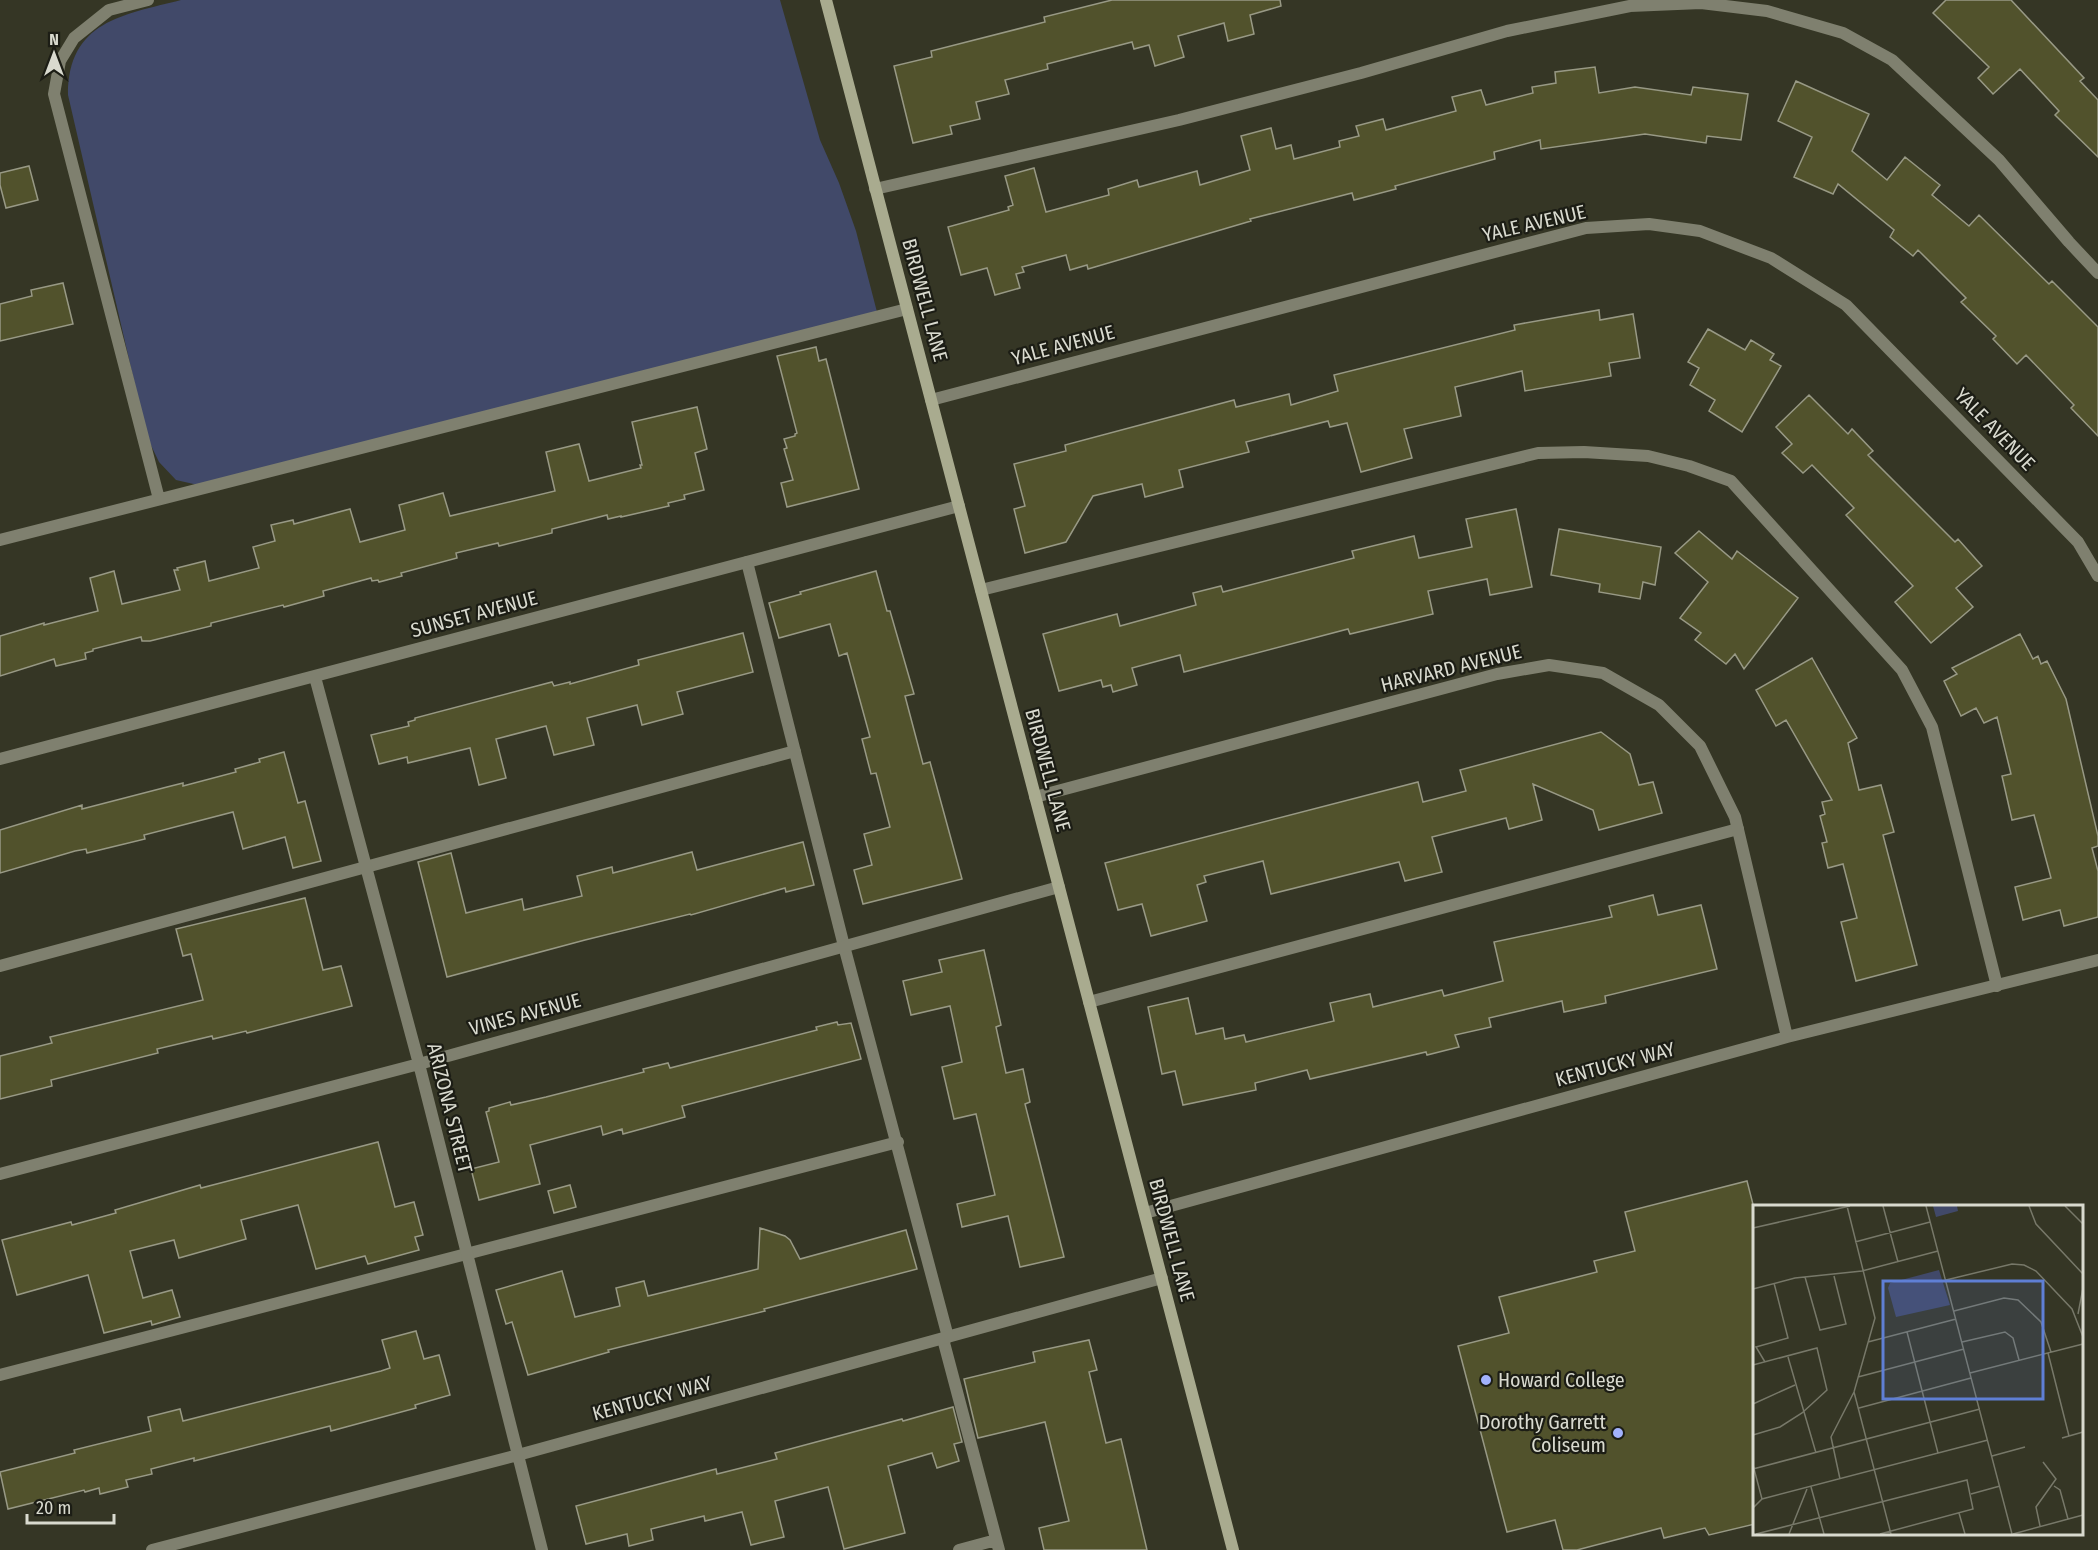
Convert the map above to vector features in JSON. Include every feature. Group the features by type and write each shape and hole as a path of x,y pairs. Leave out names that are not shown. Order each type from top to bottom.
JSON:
{"main road":[{"name":"BIRDWELL LANE","path":"825,0 1233,1550"}],"street":[{"path":"148,0 109,10 74,38 60,62 54,94 159,499"},
{"path":"875,189 1191,117 1361,73 1507,31 1630,6 1701,3 1767,11 1843,33 1892,60 2000,160 2098,273"},
{"name":"YALE AVENUE","path":"931,400 1586,228 1649,224 1700,231 1771,258 1846,305 2078,542 2098,576"},
{"path":"0,540 907,309"},
{"path":"981,590 1538,453 1584,452 1648,456 1689,466 1731,481 1902,670 1932,727 1997,986"},
{"name":"SUNSET AVENUE","path":"0,759 959,506"},
{"path":"747,562 844,946 898,1142 998,1545 959,1550"},
{"name":"HARVARD AVENUE","path":"1035,797 1497,674 1549,665 1603,673 1659,705 1700,746 1735,817 1787,1037"},
{"name":"ARIZONA STREET","path":"315,677 419,1064 542,1550"},
{"path":"0,966 795,751"},
{"path":"1089,1002 1738,829"},
{"name":"VINES AVENUE","path":"0,1174 419,1064 1059,886"},
{"name":"KENTUCKY WAY","path":"1144,1213 1787,1037 2098,960"},
{"path":"0,1375 898,1142"},
{"name":"KENTUCKY WAY","path":"152,1550 518,1455 1162,1278"}],"shaded area":[{"path":"181,0 780,0 820,140 839,183 856,231 877,312 198,485 176,480 159,462 147,437 68,95 70,70 78,51 88,36 103,25 120,17"}],"building":[{"path":"1112,0 1280,0 1281,6 1250,15 1254,34 1228,41 1224,23 1178,36 1184,57 1155,66 1149,45 1134,49 1132,42 1047,64 1048,69 1005,80 1009,94 976,102 980,119 950,126 952,134 913,143 894,66 932,57 931,51 1045,22 1044,17"},
{"path":"1946,0 2011,0 2084,78 2080,81 2098,100 2098,157 2055,115 2059,111 2020,69 1993,94 1978,78 1989,67 1933,13"},
{"path":"1595,67 1599,93 1635,87 1691,95 1693,87 1748,94 1741,140 1707,136 1706,143 1645,134 1541,149 1540,140 1494,152 1495,159 1395,186 1396,189 1354,200 1352,193 1250,219 1251,221 1088,269 1087,265 1070,270 1066,255 1022,267 1024,272 1016,274 1020,288 995,295 987,268 961,275 948,227 1009,210 1008,207 1013,205 1005,176 1034,168 1046,212 1109,195 1108,189 1137,180 1139,187 1197,171 1200,185 1250,170 1241,136 1271,128 1276,149 1291,145 1294,159 1340,147 1339,141 1359,136 1356,126 1383,119 1386,130 1456,111 1452,97 1481,90 1486,105 1533,93 1532,87 1556,83 1555,72"},
{"path":"1796,81 1869,114 1852,151 1887,180 1905,157 1940,185 1932,195 1969,226 1979,215 2049,284 2052,281 2098,327 2098,436 2071,408 2074,405 2026,355 2017,364 1993,339 1996,336 1961,302 1966,298 1918,250 1913,256 1890,237 1894,230 1838,184 1833,194 1794,177 1812,137 1778,121"},
{"path":"29,166 38,200 6,208 0,185 0,173"},
{"path":"63,283 73,324 0,341 0,304 32,296 31,290"},
{"path":"1599,310 1600,320 1633,314 1640,358 1609,363 1611,376 1525,391 1522,371 1455,387 1461,416 1404,429 1412,458 1361,472 1347,423 1330,427 1328,421 1246,442 1249,452 1179,470 1183,487 1145,497 1142,484 1093,496 1066,542 1025,553 1014,509 1025,506 1014,464 1066,451 1065,445 1234,400 1236,407 1289,394 1291,405 1338,391 1334,375 1515,330 1514,325"},
{"path":"1708,329 1745,350 1751,340 1774,354 1770,360 1781,366 1742,432 1709,411 1715,400 1690,385 1699,368 1688,362"},
{"path":"816,347 819,361 826,359 859,489 787,507 781,483 793,480 784,449 787,448 784,439 795,436 797,433 777,356"},
{"path":"1809,395 1848,434 1852,429 1873,451 1868,455 1955,542 1958,539 1982,566 1956,588 1973,607 1931,643 1895,602 1913,586 1846,515 1854,508 1812,465 1803,473 1782,453 1792,444 1776,427"},
{"path":"697,407 707,449 695,453 704,490 684,495 685,499 668,503 669,506 608,519 607,515 552,529 552,533 499,546 498,543 456,553 457,558 401,573 402,576 379,582 378,580 372,581 371,578 323,591 324,596 284,607 283,605 211,623 211,626 150,641 142,641 141,637 93,649 85,653 86,659 56,666 54,659 0,676 0,636 98,611 90,578 114,571 122,604 180,590 174,570 178,570 177,568 205,561 209,581 259,568 253,547 275,541 271,525 293,520 294,524 350,509 360,542 405,530 399,505 443,493 450,516 555,491 546,452 579,444 589,481 641,468 632,422"},
{"path":"1516,509 1532,587 1490,595 1487,579 1428,591 1433,614 1350,634 1348,629 1184,672 1180,655 1132,668 1137,685 1113,692 1111,685 1103,687 1101,680 1059,691 1043,634 1117,614 1120,626 1196,605 1193,593 1221,586 1223,592 1354,558 1352,551 1414,536 1419,558 1472,547 1466,519"},
{"path":"1559,529 1661,547 1655,585 1643,582 1640,599 1599,592 1600,584 1551,575"},
{"path":"1699,531 1732,559 1737,551 1798,598 1744,669 1735,654 1726,664 1695,640 1701,633 1680,618 1708,582 1675,553"},
{"path":"876,571 914,694 905,696 923,764 930,762 962,879 863,904 854,870 872,865 864,834 890,827 876,773 871,774 862,739 870,737 847,653 839,656 830,624 779,638 769,603"},
{"path":"743,633 753,672 677,692 683,714 642,725 637,705 587,718 594,745 554,755 546,726 496,739 506,778 479,785 470,748 408,763 407,757 379,764 371,735 409,726 408,722 415,718 552,682 554,686 570,682 570,684 639,665 638,660"},
{"path":"2020,634 2033,659 2038,656 2041,664 2047,661 2066,699 2098,836 2098,846 2092,848 2098,871 2098,917 2064,926 2060,910 2023,920 2015,887 2051,878 2034,815 2012,820 2002,776 2011,774 1997,717 1984,723 1976,708 1961,716 1944,681 1957,674 1952,668"},
{"path":"1812,658 1857,738 1848,743 1859,790 1881,785 1894,832 1883,835 1917,965 1856,981 1841,922 1857,918 1843,864 1828,868 1822,843 1827,842 1820,816 1825,814 1822,802 1832,800 1786,720 1776,726 1756,690"},
{"path":"1601,732 1630,754 1639,785 1653,782 1662,813 1599,830 1593,810 1533,784 1542,820 1509,829 1506,818 1432,837 1442,872 1405,881 1399,862 1271,894 1263,861 1204,876 1206,882 1197,885 1207,921 1151,936 1142,904 1118,910 1105,863 1418,782 1423,802 1466,791 1460,770"},
{"path":"284,752 298,803 305,801 321,861 293,868 285,837 243,849 233,812 144,835 145,839 87,853 86,849 75,851 0,873 0,830 82,805 82,809 236,772 235,769 260,762 259,759"},
{"path":"803,842 814,885 786,892 785,888 691,915 585,940 447,977 418,862 451,853 466,913 522,899 524,910 582,896 577,876 612,867 613,873 692,852 697,870"},
{"path":"1653,895 1658,915 1701,905 1717,969 1605,996 1606,1003 1564,1012 1562,1001 1489,1018 1491,1027 1455,1035 1459,1047 1427,1055 1426,1052 1310,1079 1307,1070 1255,1083 1256,1090 1183,1105 1175,1071 1162,1074 1148,1007 1188,998 1196,1034 1223,1028 1225,1039 1244,1035 1246,1042 1334,1021 1330,1003 1370,994 1373,1007 1442,990 1444,996 1503,981 1494,942 1612,917 1609,906"},
{"path":"305,898 323,970 341,966 352,1006 247,1033 246,1031 213,1039 212,1036 157,1049 158,1053 51,1080 52,1086 0,1099 0,1056 52,1043 50,1037 203,1000 191,954 183,956 176,929"},
{"path":"984,950 1001,1025 996,1027 1006,1073 1023,1069 1030,1102 1025,1104 1064,1257 1020,1267 1008,1216 962,1227 957,1204 995,1195 976,1114 954,1119 942,1067 962,1062 950,1006 911,1015 903,981 942,972 939,960"},
{"path":"837,1022 838,1025 851,1023 861,1059 682,1106 685,1117 623,1134 622,1129 603,1135 601,1126 530,1145 540,1184 479,1200 471,1169 499,1162 486,1112 489,1108 510,1102 511,1105 546,1097 644,1072 643,1069 668,1063 670,1068 817,1030 816,1027"},
{"path":"378,1142 395,1207 414,1202 423,1235 415,1237 419,1250 368,1264 365,1256 316,1269 298,1205 241,1220 246,1239 179,1258 174,1240 130,1251 143,1298 172,1290 180,1317 152,1325 151,1321 104,1333 88,1275 17,1295 2,1240 116,1213 115,1210 200,1185 201,1188"},
{"name":"Dorothy Garrett Coliseum","path":"1747,1181 1753,1205 1753,1524 1709,1535 1705,1528 1664,1538 1661,1528 1577,1550 1563,1550 1555,1520 1507,1532 1458,1346 1509,1333 1499,1297 1597,1272 1594,1261 1635,1251 1625,1212"},
{"path":"570,1185 576,1207 554,1213 548,1191"},
{"path":"760,1228 785,1236 790,1240 800,1259 906,1230 917,1269 764,1309 765,1311 608,1350 609,1352 528,1375 512,1322 506,1324 496,1290 562,1271 575,1317 620,1306 616,1288 644,1281 648,1296 758,1269"},
{"path":"416,1331 424,1359 439,1355 450,1395 415,1405 416,1408 331,1431 330,1426 194,1461 194,1458 151,1469 152,1474 126,1480 128,1487 100,1494 99,1488 85,1492 84,1490 8,1509 0,1472 75,1453 74,1450 151,1431 148,1417 180,1409 183,1421 390,1368 382,1340"},
{"path":"1089,1340 1097,1370 1089,1372 1106,1443 1121,1439 1147,1550 1044,1550 1039,1528 1069,1521 1045,1422 978,1438 964,1379 1035,1362 1033,1352"},
{"path":"953,1407 962,1442 954,1444 959,1461 937,1468 932,1453 888,1466 905,1533 844,1549 828,1487 775,1501 784,1537 751,1545 742,1512 705,1521 704,1516 651,1529 653,1540 629,1546 627,1534 586,1544 576,1506 716,1469 717,1474 777,1459 775,1453"}],"place":[{"name":"Howard College","path":"1486,1380"},
{"name":"Dorothy Garrett Coliseum","path":"1618,1433"}]}
